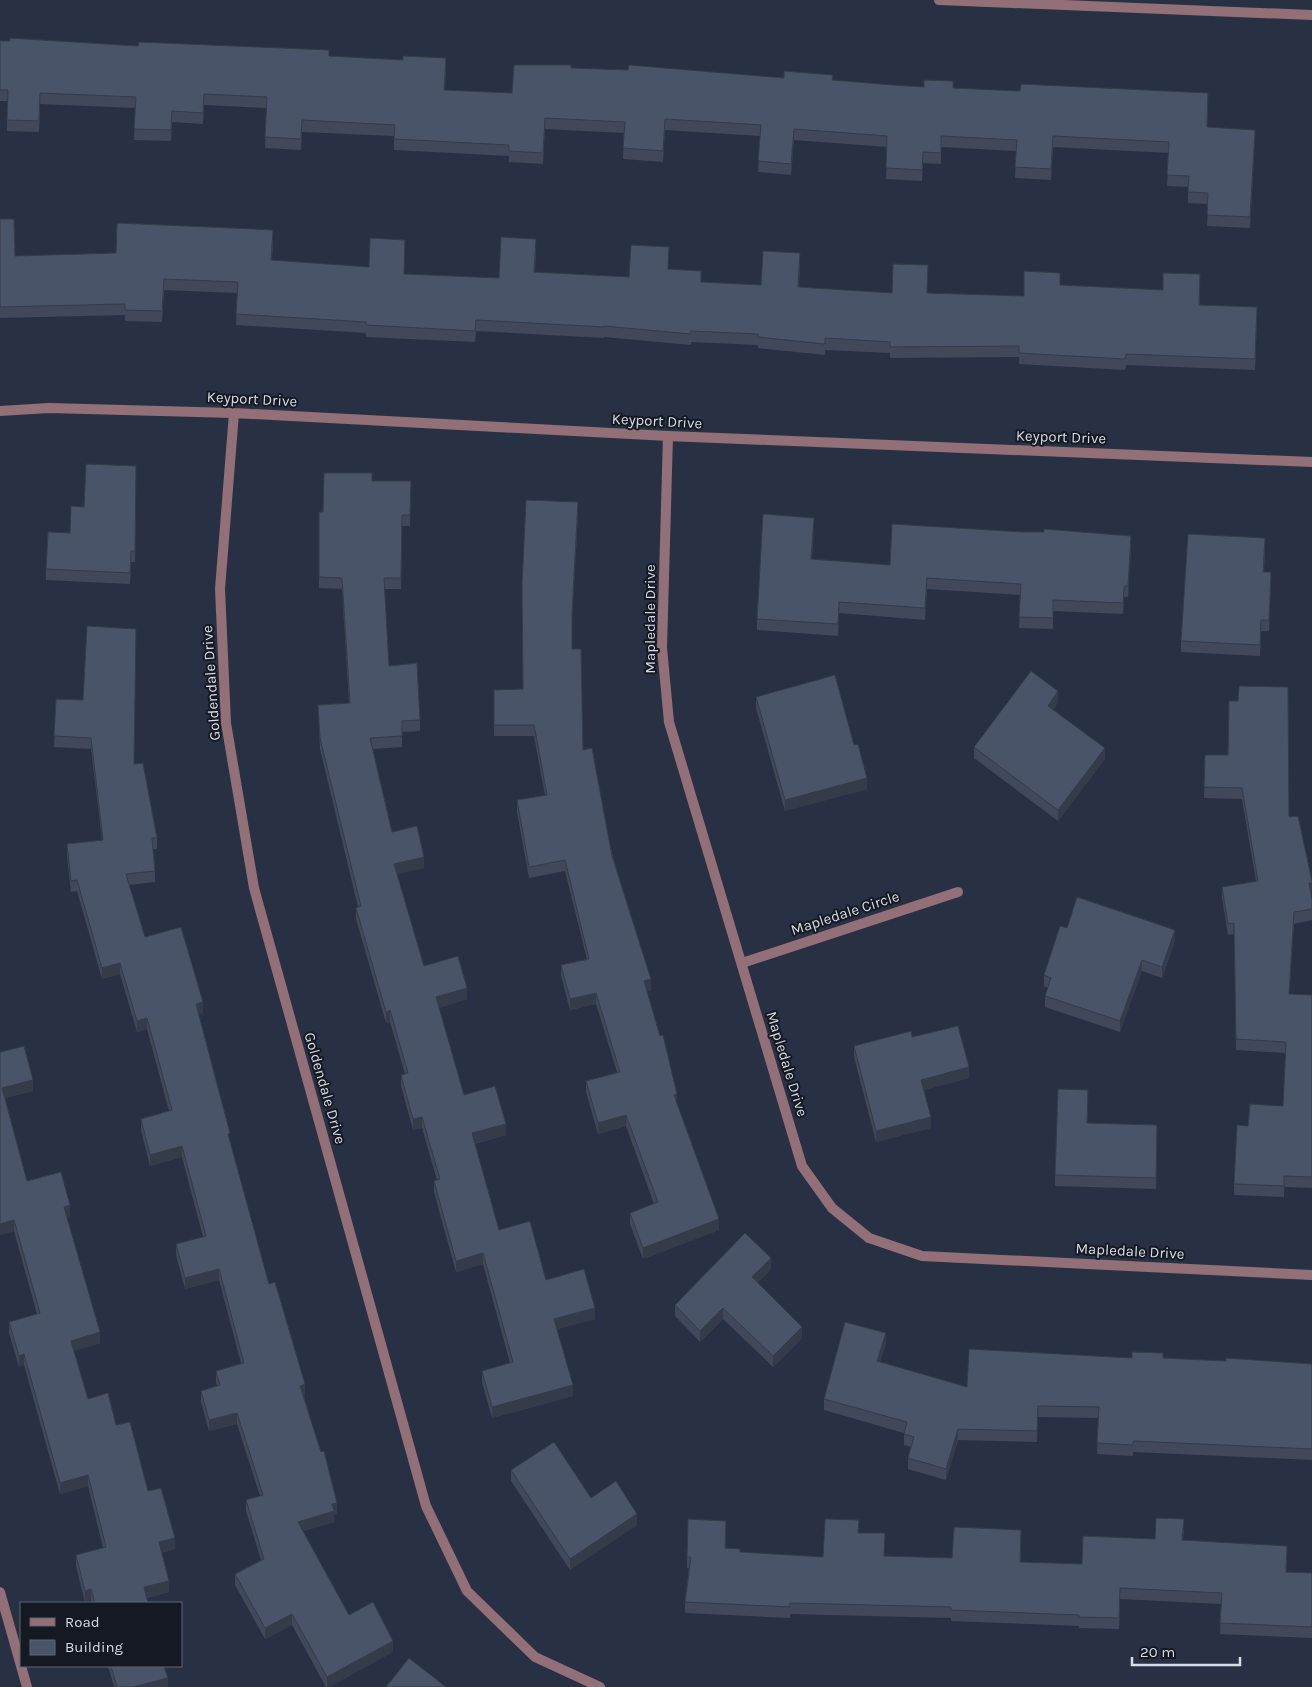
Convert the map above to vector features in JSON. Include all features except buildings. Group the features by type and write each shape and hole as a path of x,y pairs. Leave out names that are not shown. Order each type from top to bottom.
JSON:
{"street":[{"path":"939,0 1312,15"},
{"name":"Keyport Drive","path":"0,412 49,408 234,413 668,436 1312,462"},
{"name":"Goldendale Drive","path":"234,413 220,589 226,722 252,878 426,1506 467,1591 535,1657 600,1687"},
{"name":"Mapledale Drive","path":"668,436 662,648 669,722 802,1166 832,1208 869,1238 922,1256 1312,1275"},
{"name":"Mapledale Circle","path":"742,963 958,892"},
{"path":"0,1592 20,1662"},
{"path":"21,1667 27,1687"}]}
